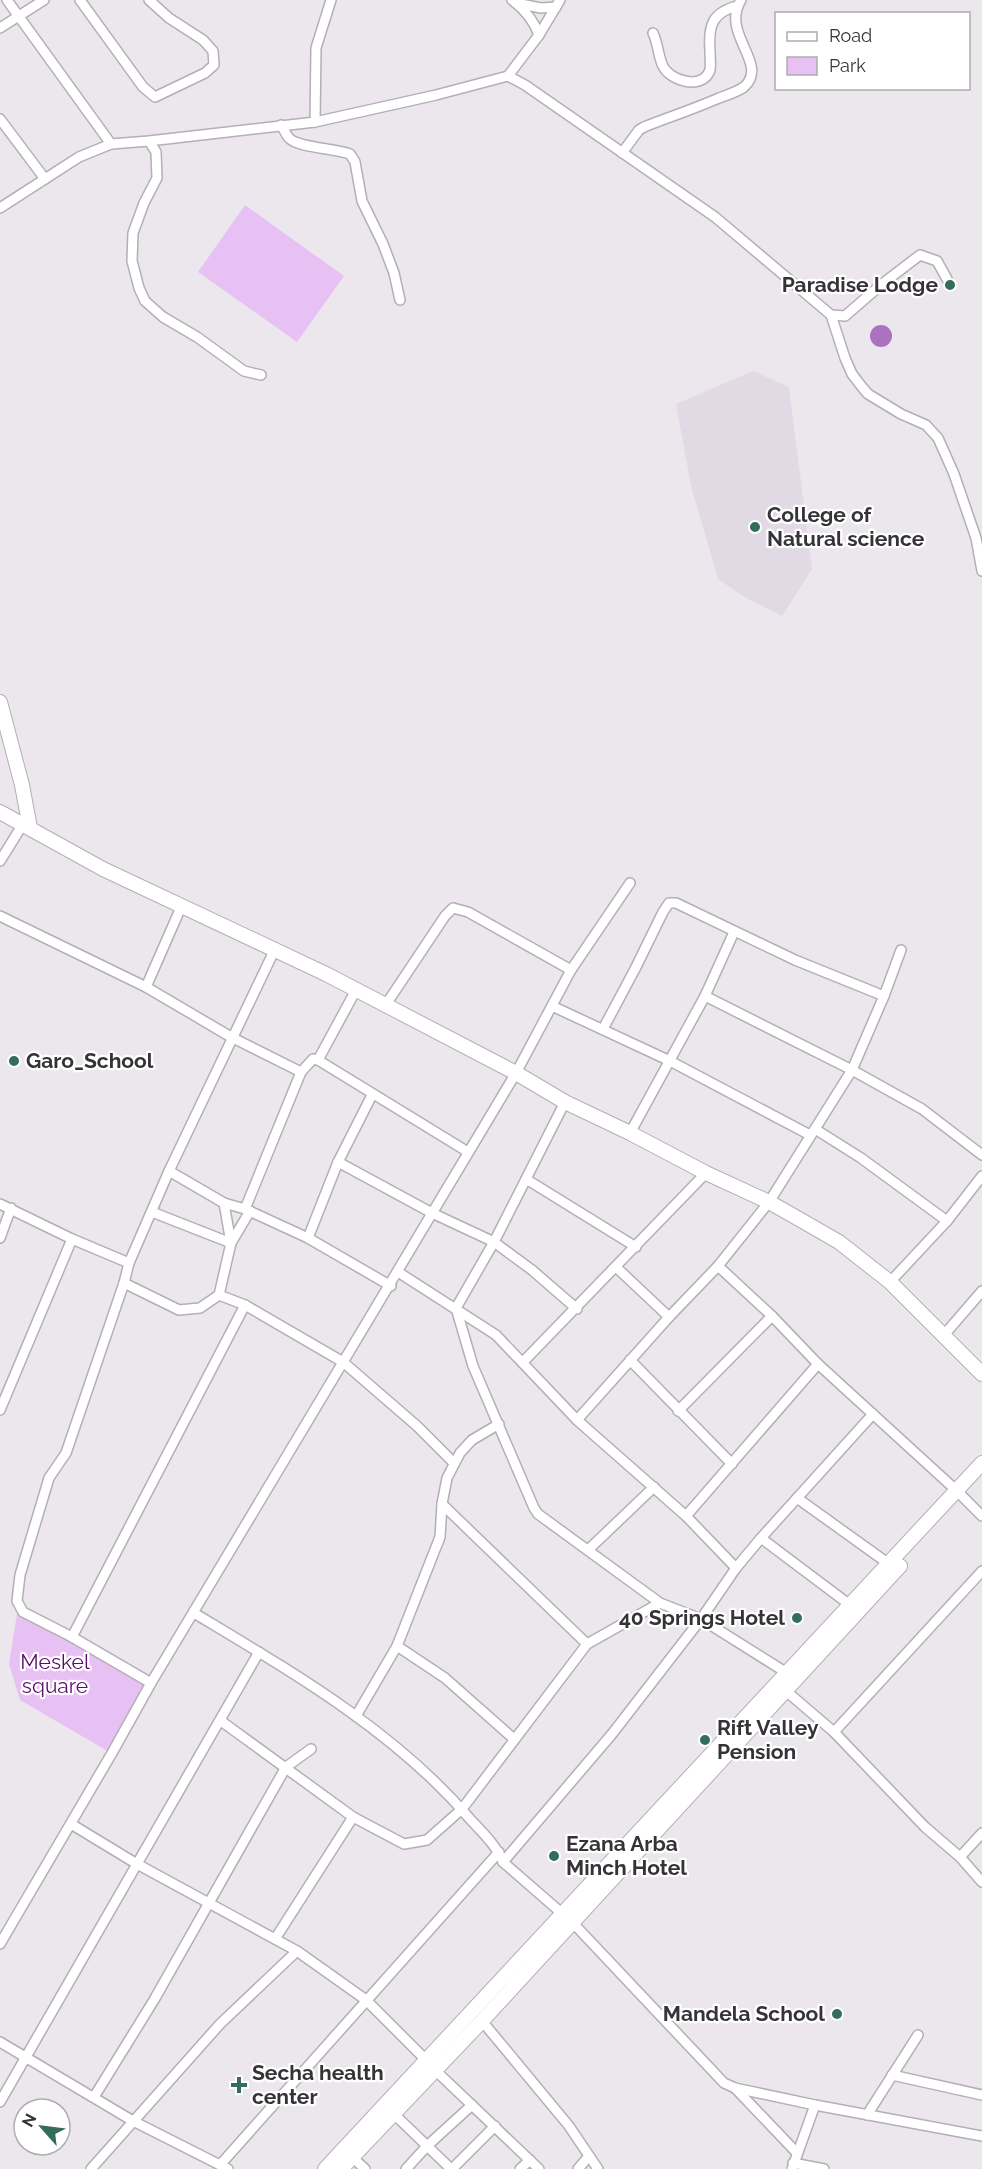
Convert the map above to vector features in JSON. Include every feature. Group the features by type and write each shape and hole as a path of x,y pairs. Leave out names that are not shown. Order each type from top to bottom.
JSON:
{"street":[{"path":"7,0 111,144"},
{"path":"0,28 44,0"},
{"path":"80,0 142,87 155,98 205,73 214,65 214,58 213,51 203,40 169,18 149,0"},
{"path":"315,122 316,48 331,0"},
{"path":"514,2 541,8 558,3"},
{"path":"514,2 536,25 539,35"},
{"path":"0,208 79,157 111,144 315,122 508,76 539,35 558,3"},
{"path":"653,33 662,66 668,74 681,81 694,82 704,78 710,71 710,29 714,18 739,3"},
{"path":"621,153 644,127 731,93 747,84 751,78 752,67 746,48 737,34 735,15 739,3"},
{"path":"508,76 525,85 716,217 831,315 852,374 868,394 901,414 926,425 938,438 954,474 976,538 982,571"},
{"path":"0,119 45,179"},
{"path":"281,125 289,138 298,144 350,154 355,162 362,201 383,244 394,273 400,300"},
{"path":"149,141 156,152 157,178 144,202 133,233 132,261 138,288 145,301 163,317 244,371 261,375"},
{"path":"831,315 845,316 920,255 937,261 947,279"},
{"path":"0,702 22,785 26,826 0,861"},
{"path":"0,812 104,869 356,990 516,1073 565,1102 769,1202 839,1242 890,1282 982,1374"},
{"path":"0,1944 151,1683 516,1073 571,970 630,884"},
{"path":"603,1029 669,903 676,903 795,960 884,996"},
{"path":"146,987 183,905"},
{"path":"385,1006 445,915 453,908 468,912 571,970"},
{"path":"0,916 146,987 231,1037 301,1072"},
{"path":"630,1133 705,996 734,932"},
{"path":"151,1683 72,1637 23,1612 17,1601 20,1575 49,1478 66,1453 129,1263 169,1171 274,949"},
{"path":"577,1420 718,1266 769,1202 852,1070 901,950"},
{"path":"318,1060 356,990"},
{"path":"705,996 852,1070 922,1109 982,1155"},
{"path":"552,1005 670,1061 861,1158 946,1221"},
{"path":"124,1283 179,1310 201,1308 219,1295 231,1243 247,1210 301,1072 313,1059 468,1152"},
{"path":"308,1238 338,1162 372,1095"},
{"path":"565,1102 494,1242 456,1308 473,1366 538,1514 660,1604 701,1619 787,1673"},
{"path":"338,1162 432,1213 494,1242 532,1270 576,1309"},
{"path":"169,1171 224,1203 247,1210 308,1238 390,1286"},
{"path":"523,1362 617,1268 706,1173"},
{"path":"890,1282 946,1221 982,1176"},
{"path":"526,1179 636,1247"},
{"path":"224,1203 231,1243"},
{"path":"0,1204 72,1239 129,1263"},
{"path":"0,1238 11,1208"},
{"path":"152,1212 231,1243"},
{"path":"0,1410 72,1239"},
{"path":"718,1266 772,1316 818,1364 982,1516"},
{"path":"617,1268 669,1317"},
{"path":"398,1272 496,1335 577,1420 686,1516 736,1568"},
{"path":"944,1335 982,1291"},
{"path":"219,1295 244,1305 343,1362 417,1426 454,1463"},
{"path":"72,1637 244,1305"},
{"path":"678,1411 772,1316"},
{"path":"630,1360 732,1464"},
{"path":"686,1516 818,1364"},
{"path":"503,1862 612,1734 701,1619 736,1568 873,1414"},
{"path":"356,1716 397,1646 440,1537 442,1504 447,1478 454,1463 472,1440 499,1424"},
{"path":"325,2169 430,2065 786,1691 960,1494 982,1463"},
{"path":"340,2169 393,2113 430,2065 482,2021 568,1918 850,1605 960,1494 982,1477"},
{"path":"588,1550 654,1487"},
{"path":"797,1498 889,1564"},
{"path":"442,1504 587,1644"},
{"path":"761,1538 850,1605"},
{"path":"834,1732 982,1571"},
{"path":"221,1721 353,1817 404,1844 427,1840 462,1809 587,1644 660,1604"},
{"path":"194,1613 259,1652 356,1716 411,1758 462,1809 499,1852 503,1862 568,1918 724,2083 735,2088 814,2105 982,2136"},
{"path":"397,1646 445,1678 514,1739"},
{"path":"0,2102 259,1652"},
{"path":"786,1691 834,1732 925,1827 960,1857 982,1882"},
{"path":"94,2097 154,2000 285,1767 311,1749"},
{"path":"275,1939 353,1817"},
{"path":"71,1824 137,1864 297,1951 366,2000 539,2169"},
{"path":"960,1857 982,1833"},
{"path":"0,2042 133,2121 224,2167 366,2000 499,1852"},
{"path":"92,2169 220,2024 297,1951"},
{"path":"482,2021 569,2127 598,2169"},
{"path":"867,2115 918,2036"},
{"path":"892,2075 982,2095"},
{"path":"735,2088 794,2161 824,2169"},
{"path":"406,2169 427,2146 472,2105"},
{"path":"794,2161 814,2105"},
{"path":"393,2113 452,2169 495,2126"},
{"path":"578,2169 589,2156"},
{"path":"352,2157 365,2169"},
{"path":"520,2169 530,2160"}],"shaded area":[{"path":"877,325 885,325 892,332 892,340 885,347 877,347 870,340 870,332"},
{"name":"College of Natural science","path":"753,371 789,387 812,569 782,616 743,596 718,579 691,486 676,404"}],"green space":[{"path":"245,205 344,276 297,342 198,272"},
{"name":"Meskel square","path":"17,1614 35,1615 151,1685 111,1753 20,1700 9,1664"}],"place":[{"name":"Paradise Lodge","path":"950,285"},
{"name":"College of Natural science","path":"755,527"},
{"name":"Garo_School","path":"14,1061"},
{"name":"40 Springs Hotel","path":"797,1618"},
{"name":"Rift Valley Pension","path":"705,1740"},
{"name":"Ezana Arba Minch Hotel","path":"554,1856"},
{"name":"Mandela School","path":"837,2014"},
{"name":"Secha health center","path":"239,2085"}]}
